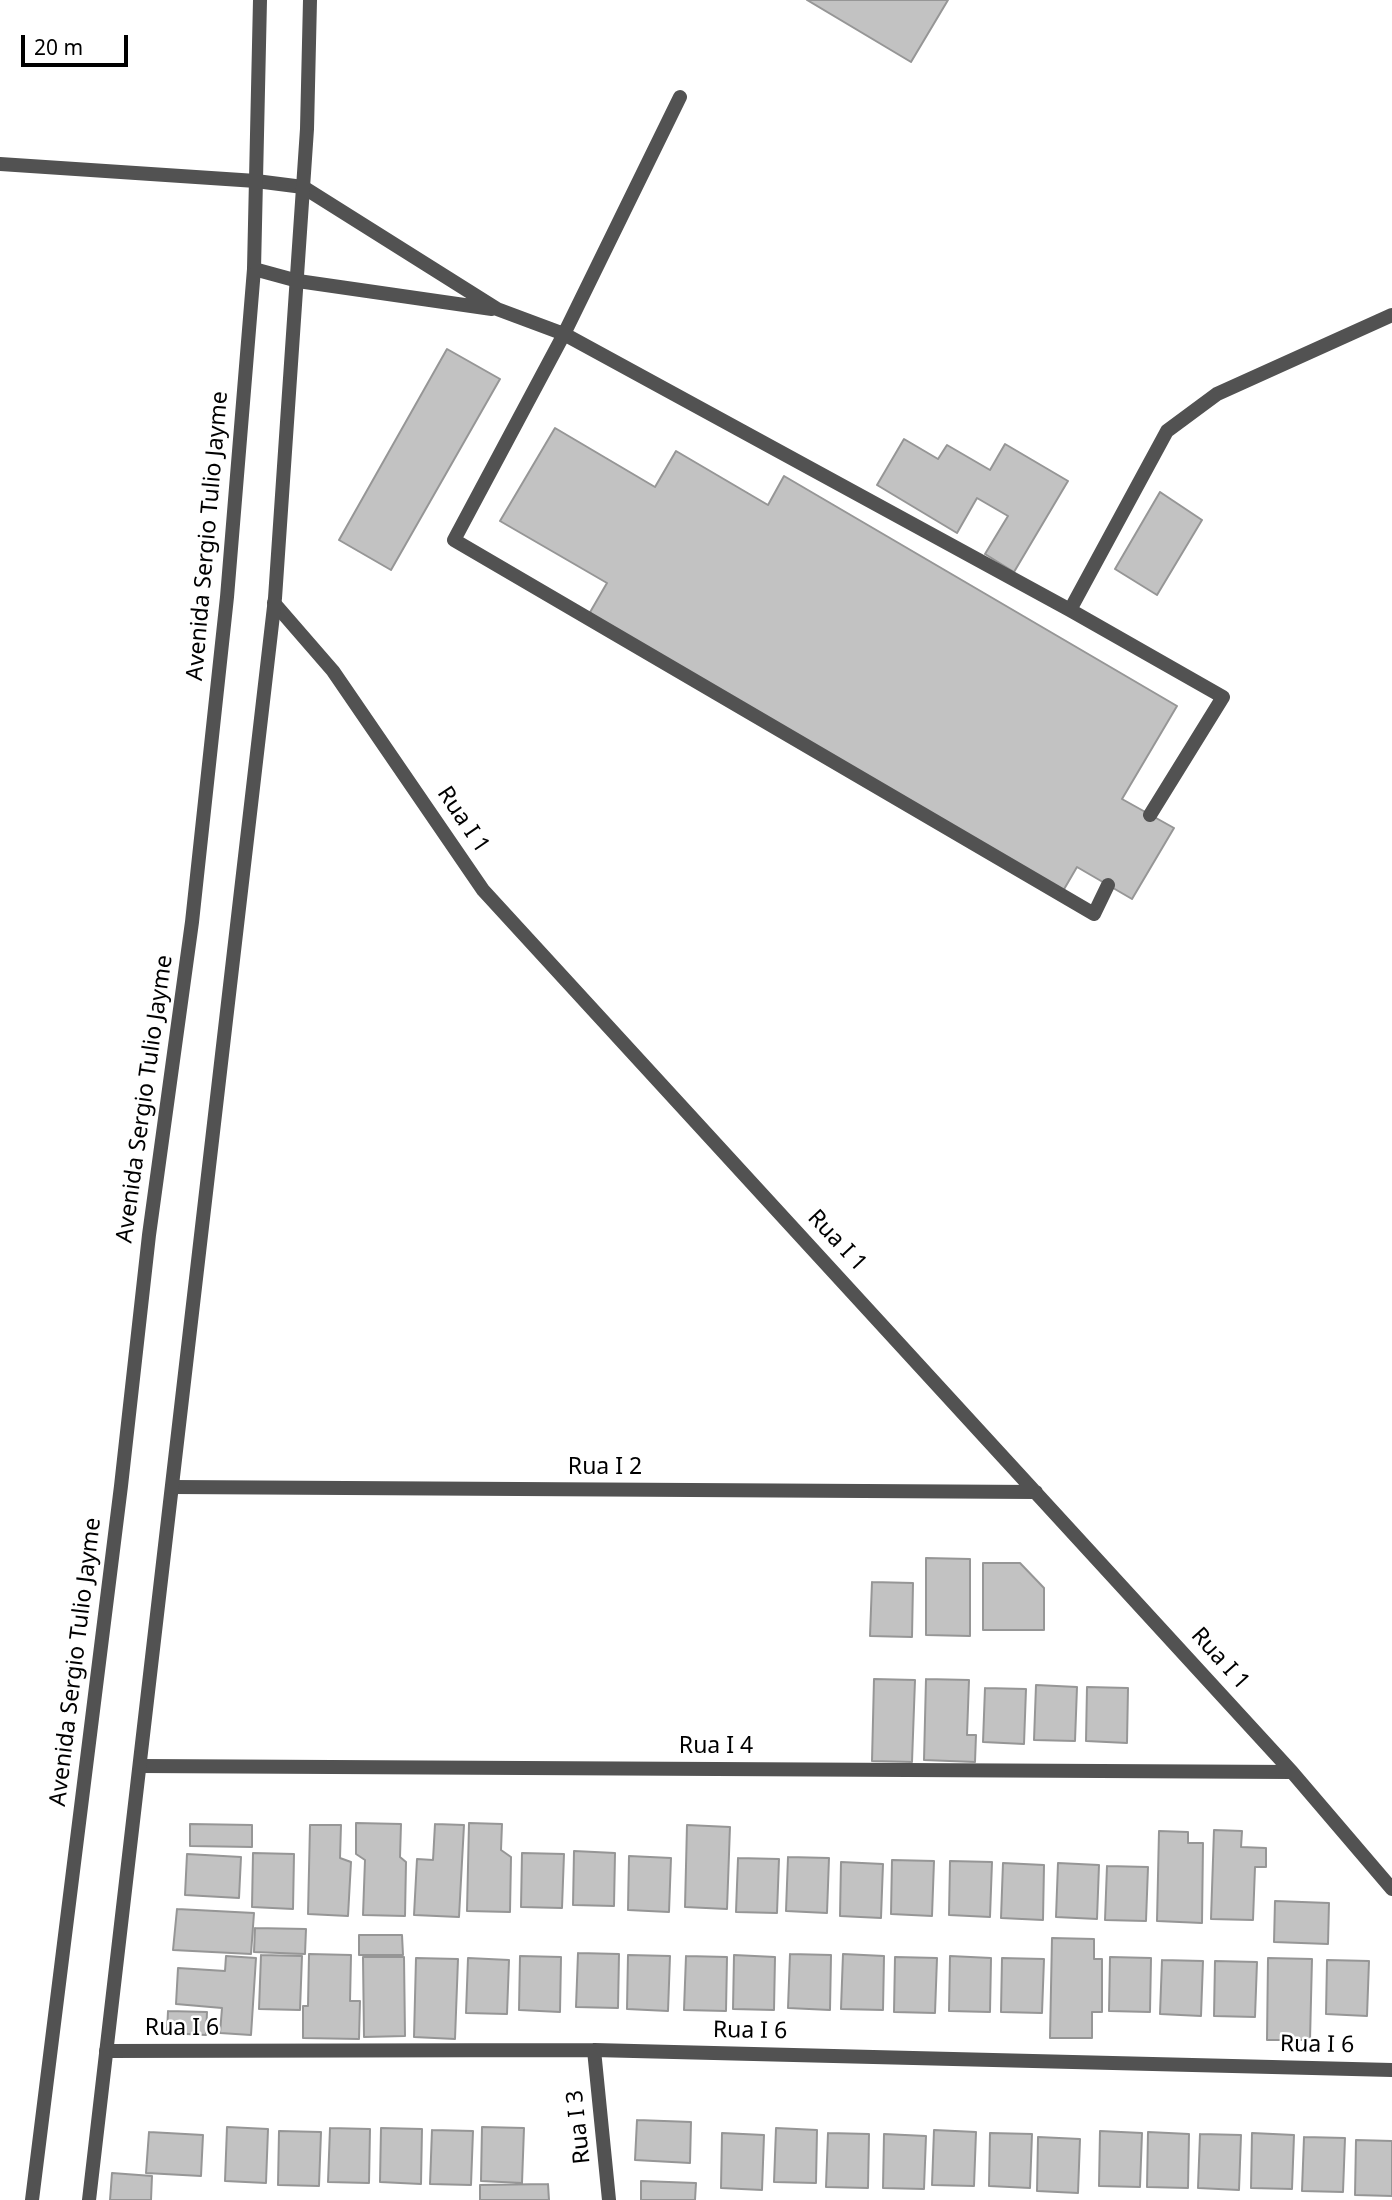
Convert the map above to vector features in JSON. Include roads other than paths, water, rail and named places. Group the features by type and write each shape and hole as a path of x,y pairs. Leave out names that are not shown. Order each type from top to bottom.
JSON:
{"street":[{"name":"Avenida Sergio Tulio Jayme","path":"32,2200 149,1236 192,922 227,597 254,269 260,0"},
{"path":"89,2200 275,603 307,129 310,0"},
{"path":"680,97 564,334 454,540 1094,914 1108,885"},
{"path":"0,164 256,181 303,187 497,309 564,334 1070,610 1223,697 1150,815"},
{"path":"254,269 298,281 497,309"},
{"path":"1070,610 1167,431 1217,394 1392,315"},
{"name":"Rua I 1","path":"275,603 333,671 483,890 1292,1772 1392,1889"},
{"name":"Rua I 2","path":"173,1487 1036,1492"},
{"name":"Rua I 4","path":"140,1766 1292,1772"},
{"name":"Rua I 6","path":"106,2051 594,2050 1392,2070"},
{"name":"Rua I 3","path":"594,2050 609,2200"}]}
